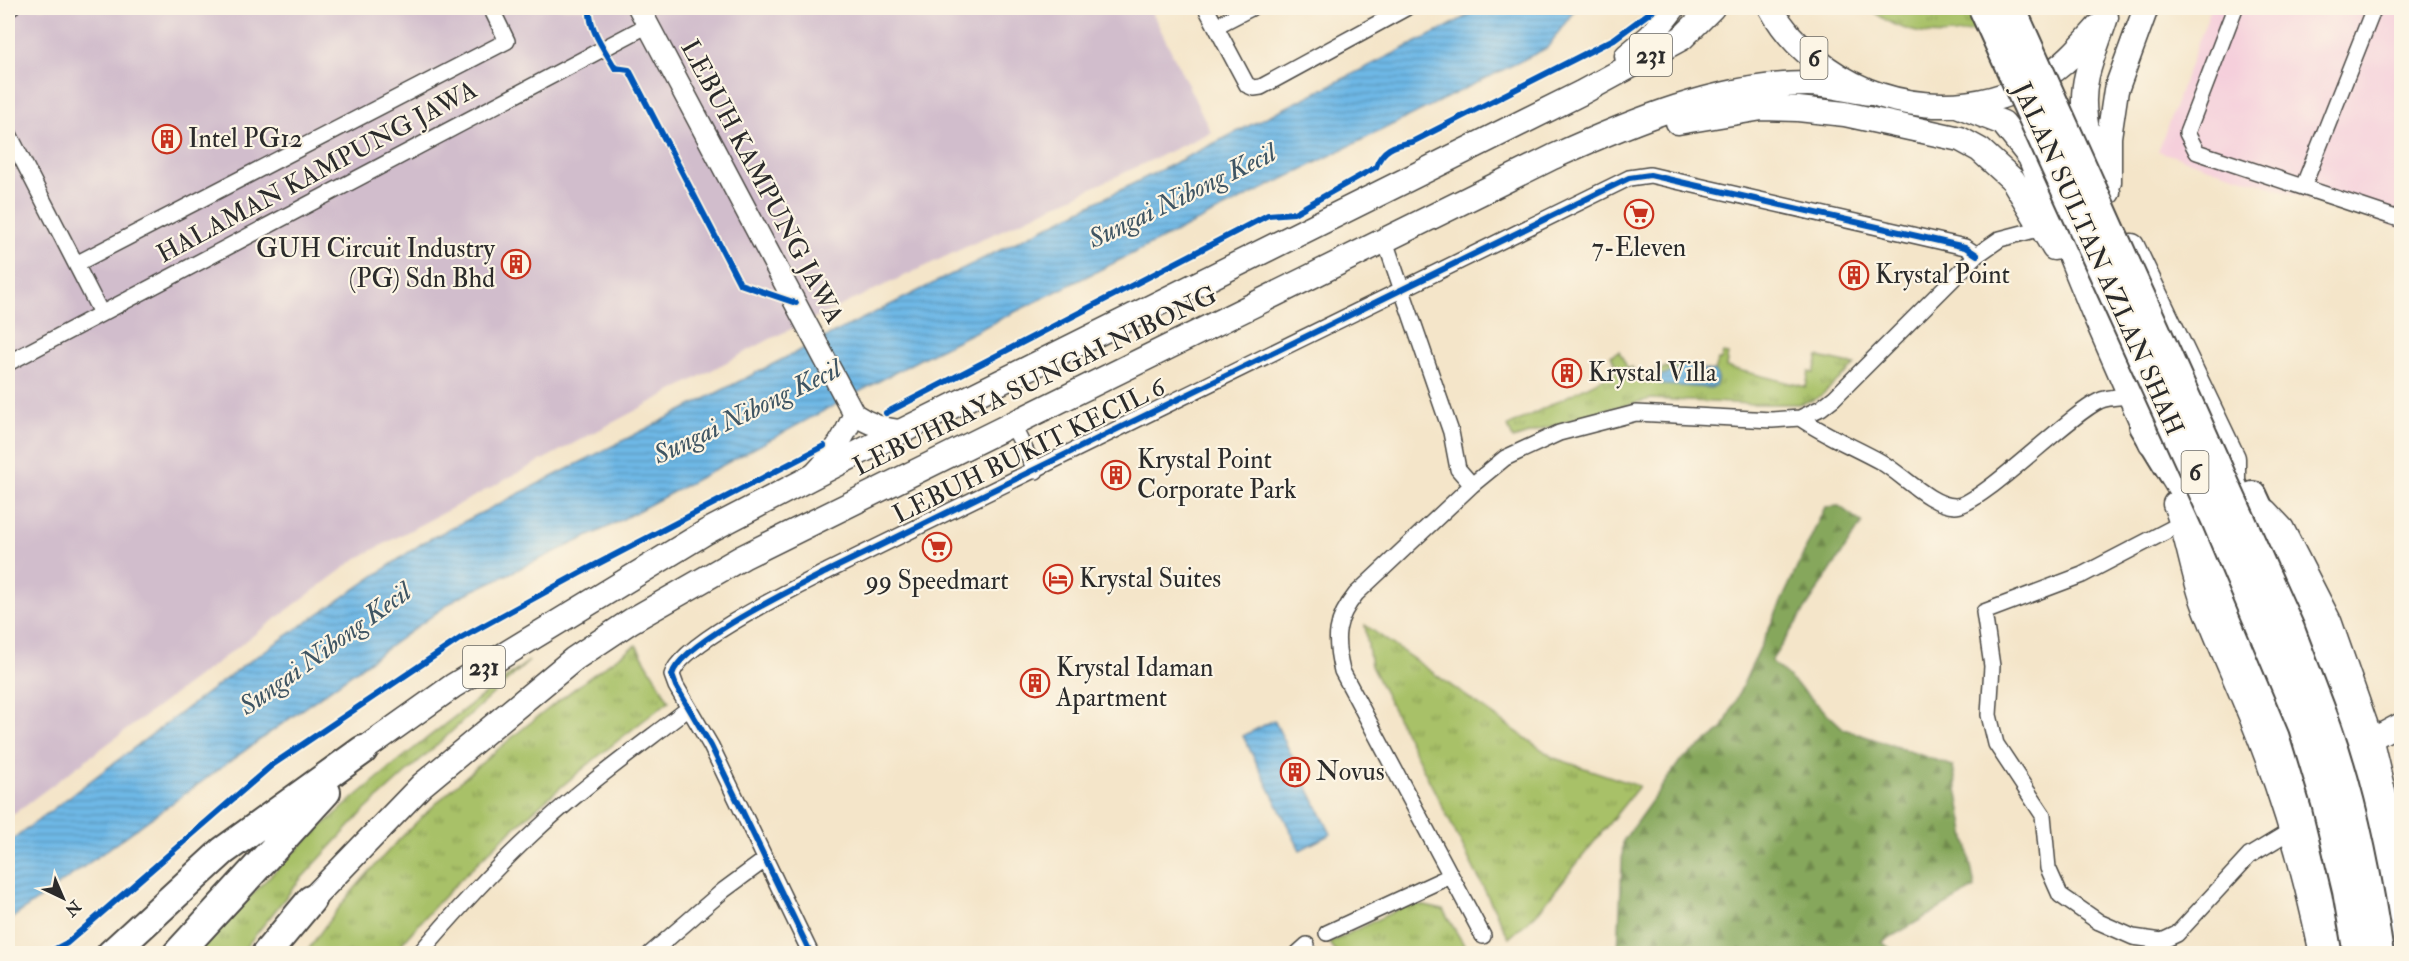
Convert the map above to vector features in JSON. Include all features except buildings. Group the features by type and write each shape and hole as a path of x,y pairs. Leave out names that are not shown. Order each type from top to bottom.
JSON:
{"highway":[{"name":"JALAN SULTAN AZLAN SHAH","path":"1983,8 2216,520 2303,727 2337,847 2358,954"},
{"name":"JALAN SULTAN AZLAN SHAH","path":"2011,8 2290,629 2327,728 2349,800 2370,888 2379,954"},
{"path":"2144,426 2181,488 2263,686 2311,833 2337,954"},
{"path":"2253,496 2303,607 2351,735 2374,810 2402,942"},
{"path":"111,954 222,851 363,750"},
{"path":"177,954 363,750"},
{"path":"266,954 311,900"},
{"path":"277,954 311,900"}],"main road":[{"path":"1581,93 1651,36 1672,8"},
{"name":"LEBUHRAYA SUNGAI NIBONG","path":"363,750 453,686 706,532 1581,93 1682,38 1712,8"},
{"name":"6","path":"1772,8 1801,48 1833,74 1870,93 1913,104 1957,105 2001,97 2042,78 2077,51 2108,12"},
{"path":"2110,196 2109,137 2116,90 2146,8"},
{"name":"JALAN SULTAN AZLAN SHAH","path":"2108,12 2086,77 2084,104 2090,144 2110,196 2233,458 2233,483 2307,661 2357,813 2385,954"},
{"name":"LEBUHRAYA SUNGAI NIBONG","path":"311,900 422,785 574,659 631,621 743,557 1553,157 1602,135 1747,88 1808,84 1870,93"},
{"name":"JALAN SULTAN AZLAN SHAH","path":"1957,105 2003,123 2030,157 2093,311 2144,426 2182,523 2204,602 2265,751 2292,830 2311,898 2322,954"},
{"path":"1602,135 1762,108 1821,111 1878,120 1960,139 1980,150 2013,180 2093,311"}],"street":[{"path":"76,264 507,41 491,8"},
{"path":"1206,8 1247,85 1254,88 1262,87 1406,8"},
{"path":"1215,26 1251,8"},
{"path":"2235,8 2187,133 2198,152 2402,220"},
{"path":"2304,187 2374,8"},
{"name":"HALAMAN KAMPUNG JAWA","path":"8,363 644,16"},
{"name":"LEBUH KAMPUNG JAWA","path":"644,16 851,409"},
{"path":"8,132 101,313"},
{"name":"LEBUH BUKIT KECIL 6","path":"689,708 676,686 672,675 674,670 704,641 761,606 1629,178 1650,175 1965,247 1977,255"},
{"path":"1483,936 1342,671 1336,648 1338,622 1344,609 1356,594 1504,458 1559,434 1636,413 1772,420 1800,418 1821,408 1834,398 1977,255 2000,239 2042,228"},
{"path":"1385,241 1406,288 1439,401 1455,446 1458,469 1472,485"},
{"path":"1800,418 1824,434 1882,463 1936,501 1956,507 1976,498 2060,429 2100,400 2131,396"},
{"path":"809,479 834,453 845,436 851,409 867,423 884,429 904,431"},
{"path":"1012,424 1036,471"},
{"name":"JALAN SULTAN AZLAN SHAH","path":"2233,458 2253,496 2283,528 2331,622 2372,739 2402,865"},
{"path":"2182,523 2082,575 1984,612 1992,666 1989,715 1996,744 2043,815 2048,868 2060,895 2099,922 2133,937 2162,940 2177,934 2249,856 2292,830"},
{"path":"419,954 459,907 533,833 588,785 689,708 711,746 811,954"},
{"path":"2372,739 2402,723"},
{"path":"650,954 724,890 766,859"},
{"path":"1327,933 1450,876"}],"shaded area":[{"path":"8,8 1150,8 1211,132 772,338 356,559 8,818"},
{"path":"2211,8 2401,8 2401,228 2158,151"}],"green space":[{"path":"1869,8 2019,8 1983,28 1944,35 1904,28 1886,20"},
{"path":"1619,351 1628,369 1632,367 1638,380 1660,369 1675,365 1715,372 1718,360 1721,360 1723,353 1728,354 1726,367 1806,387 1809,372 1814,373 1818,357 1855,365 1814,400 1798,404 1651,399 1592,413 1513,439 1508,426 1618,371 1611,355"},
{"path":"1839,506 1862,523 1771,661 1844,729 1953,766 1975,888 1882,942 1896,953 1618,953 1623,841 1680,761 1722,730 1825,507"},
{"path":"1365,625 1554,758 1639,786 1538,912 1509,938 1371,666"},
{"path":"636,645 669,701 559,788 524,819 456,884 394,953 306,953 354,890 435,804 525,727"},
{"path":"529,661 364,811 298,882 241,953 196,954 279,867 334,815 416,747"},
{"path":"1411,903 1443,910 1469,953 1336,953 1329,943"}],"water":[{"name":"Sungai Nibong Kecil","path":"1481,8 1576,8 1547,48 920,359 608,527 457,598 8,921 8,843 244,665 424,542"},
{"path":"1683,365 1715,372 1718,377 1715,386 1711,388 1658,383 1660,376 1676,371"},
{"path":"1274,720 1331,834 1300,850 1243,736"}],"cycle path":[{"path":"590,8 590,16 598,39 615,68 629,70 740,284 796,303"},
{"path":"886,413 1268,215 1294,213 1376,167 1385,152 1390,149 1412,142 1614,39 1656,8"},
{"path":"811,954 711,746 672,675 679,662 695,648 741,617 828,571 1629,178 1650,175 1965,247 1977,255"},
{"path":"46,954 67,943 272,765 461,638 580,573 824,446"}],"place":[{"name":"Intel PG12","path":"167,139"},
{"name":"7-Eleven","path":"1639,214"},
{"name":"GUH Circuit Industry (PG) Sdn Bhd","path":"516,264"},
{"name":"Krystal Point","path":"1854,275"},
{"name":"Krystal Villa","path":"1567,373"},
{"name":"Krystal Point Corporate Park","path":"1116,475"},
{"name":"99 Speedmart","path":"937,547"},
{"name":"Krystal Suites","path":"1058,579"},
{"name":"Krystal Idaman Apartment","path":"1035,683"},
{"name":"Novus","path":"1295,772"}]}
